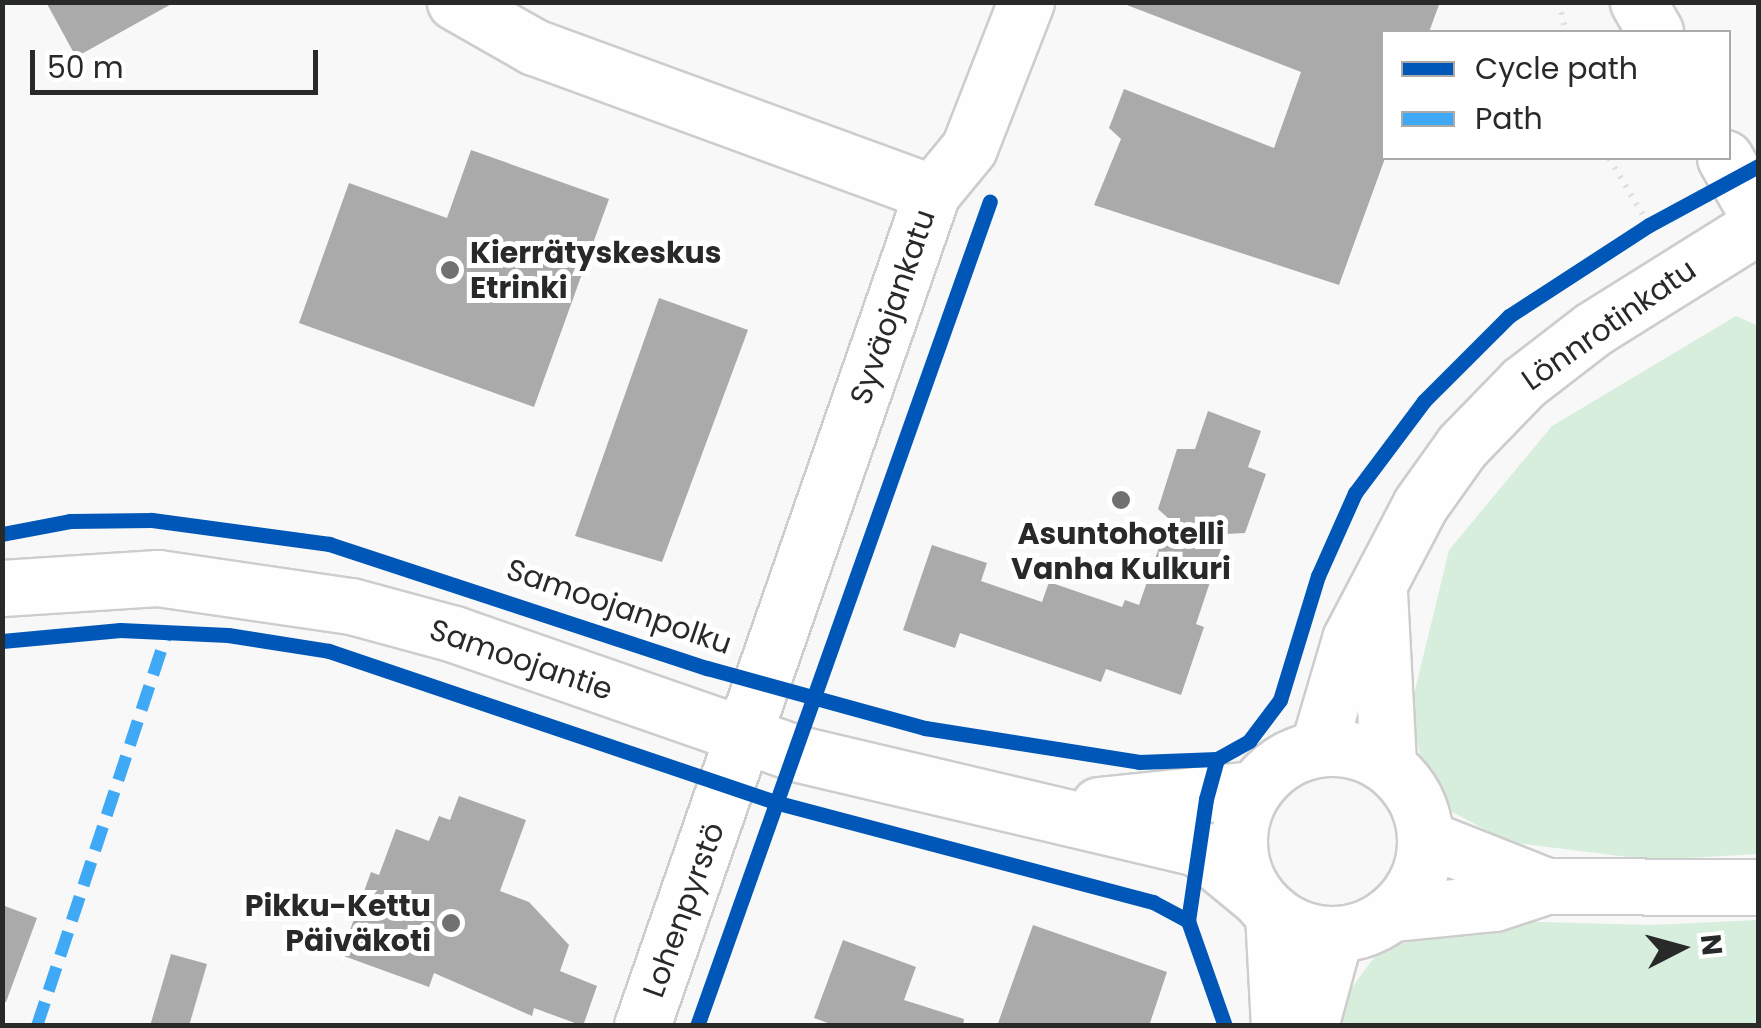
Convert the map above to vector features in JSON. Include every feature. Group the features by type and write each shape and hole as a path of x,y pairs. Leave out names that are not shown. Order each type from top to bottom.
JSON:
{"main road":[{"name":"Syväojankatu","path":"455,2 534,47 932,193 745,738"},
{"path":"932,193 970,148 1026,2"},
{"path":"1638,2 1654,30"},
{"path":"1726,160 1758,215"},
{"name":"Lönnrotinkatu","path":"1318,748 1350,640 1379,591 1420,505 1462,446 1523,383 1593,329 1758,226"},
{"name":"Samoojantie","path":"2,588 158,578 351,606 454,634 745,738 1030,804 1198,848 1264,905"},
{"name":"Lönnrotinkatu","path":"1379,591 1388,763"},
{"name":"Lohenpyrstö","path":"642,1026 687,846 745,738"},
{"path":"1279,1026 1264,905 1238,847 1254,789 1282,762 1318,748 1388,763 1412,794 1425,838 1417,875 1395,914"},
{"name":"Samoojantie","path":"1030,804 1122,806 1254,789"},
{"path":"1425,838 1546,886"},
{"path":"1264,905 1309,932 1335,934 1374,926 1395,914 1494,903 1546,886 1758,887"},
{"path":"1310,1026 1335,934"}],"path":[{"path":"1559,2 1566,30"},
{"path":"1610,160 1642,229 1666,216"}],"green space":[{"path":"1736,316 1758,326 1758,854 1652,860 1508,842 1434,802 1409,715 1449,550 1552,426"},
{"path":"1758,920 1758,1025 1337,1026 1342,1001 1381,948 1504,921 1651,925"}],"building":[{"path":"46,2 175,2 76,57"},
{"path":"1119,2 1440,2 1430,30 1381,30 1384,161 1339,285 1094,205 1121,139 1109,128 1124,89 1274,148 1301,72"},
{"name":"Kierrätyskeskus Etrinki","path":"471,150 609,199 534,407 299,323 349,183 447,218"},
{"path":"659,298 748,330 662,562 575,536"},
{"path":"1208,411 1261,431 1248,467 1266,474 1245,533 1226,534 1196,624 1204,627 1181,695 1106,669 1101,682 960,633 955,648 903,630 932,545 987,563 981,581 1042,602 1049,582 1122,607 1125,600 1139,605 1169,519 1158,509 1177,449 1195,449"},
{"name":"Pikku-Kettu Päiväkoti","path":"459,796 526,820 500,891 529,902 569,945 560,971 597,986 583,1026 534,1008 532,1016 434,973 429,987 341,955 371,872 379,875 396,829 429,841 439,816 450,820"},
{"path":"2,905 37,918 6,1002 2,1002"},
{"path":"1033,925 1167,972 1149,1026 997,1026"},
{"path":"843,940 916,967 904,1000 964,1019 963,1026 836,1026 814,1018"},
{"path":"171,954 207,964 189,1026 150,1026"}],"marked path":[{"path":"37,1026 167,632"}],"cycle path":[{"path":"1225,1026 1188,921 1206,799 1217,759 1249,741 1280,700 1318,576 1355,493 1424,401 1509,316 1649,225 1758,166"},
{"path":"697,1026 990,201"},
{"name":"Samoojanpolku","path":"2,534 70,521 152,520 329,544 707,668 925,728 1139,762 1217,759"},
{"path":"2,641 120,630 228,635 329,651 778,803 1153,902 1188,921"}],"place":[{"name":"Kierrätyskeskus Etrinki","path":"450,270"},
{"name":"Asuntohotelli Vanha Kulkuri","path":"1121,500"},
{"name":"Pikku-Kettu Päiväkoti","path":"451,923"}]}
